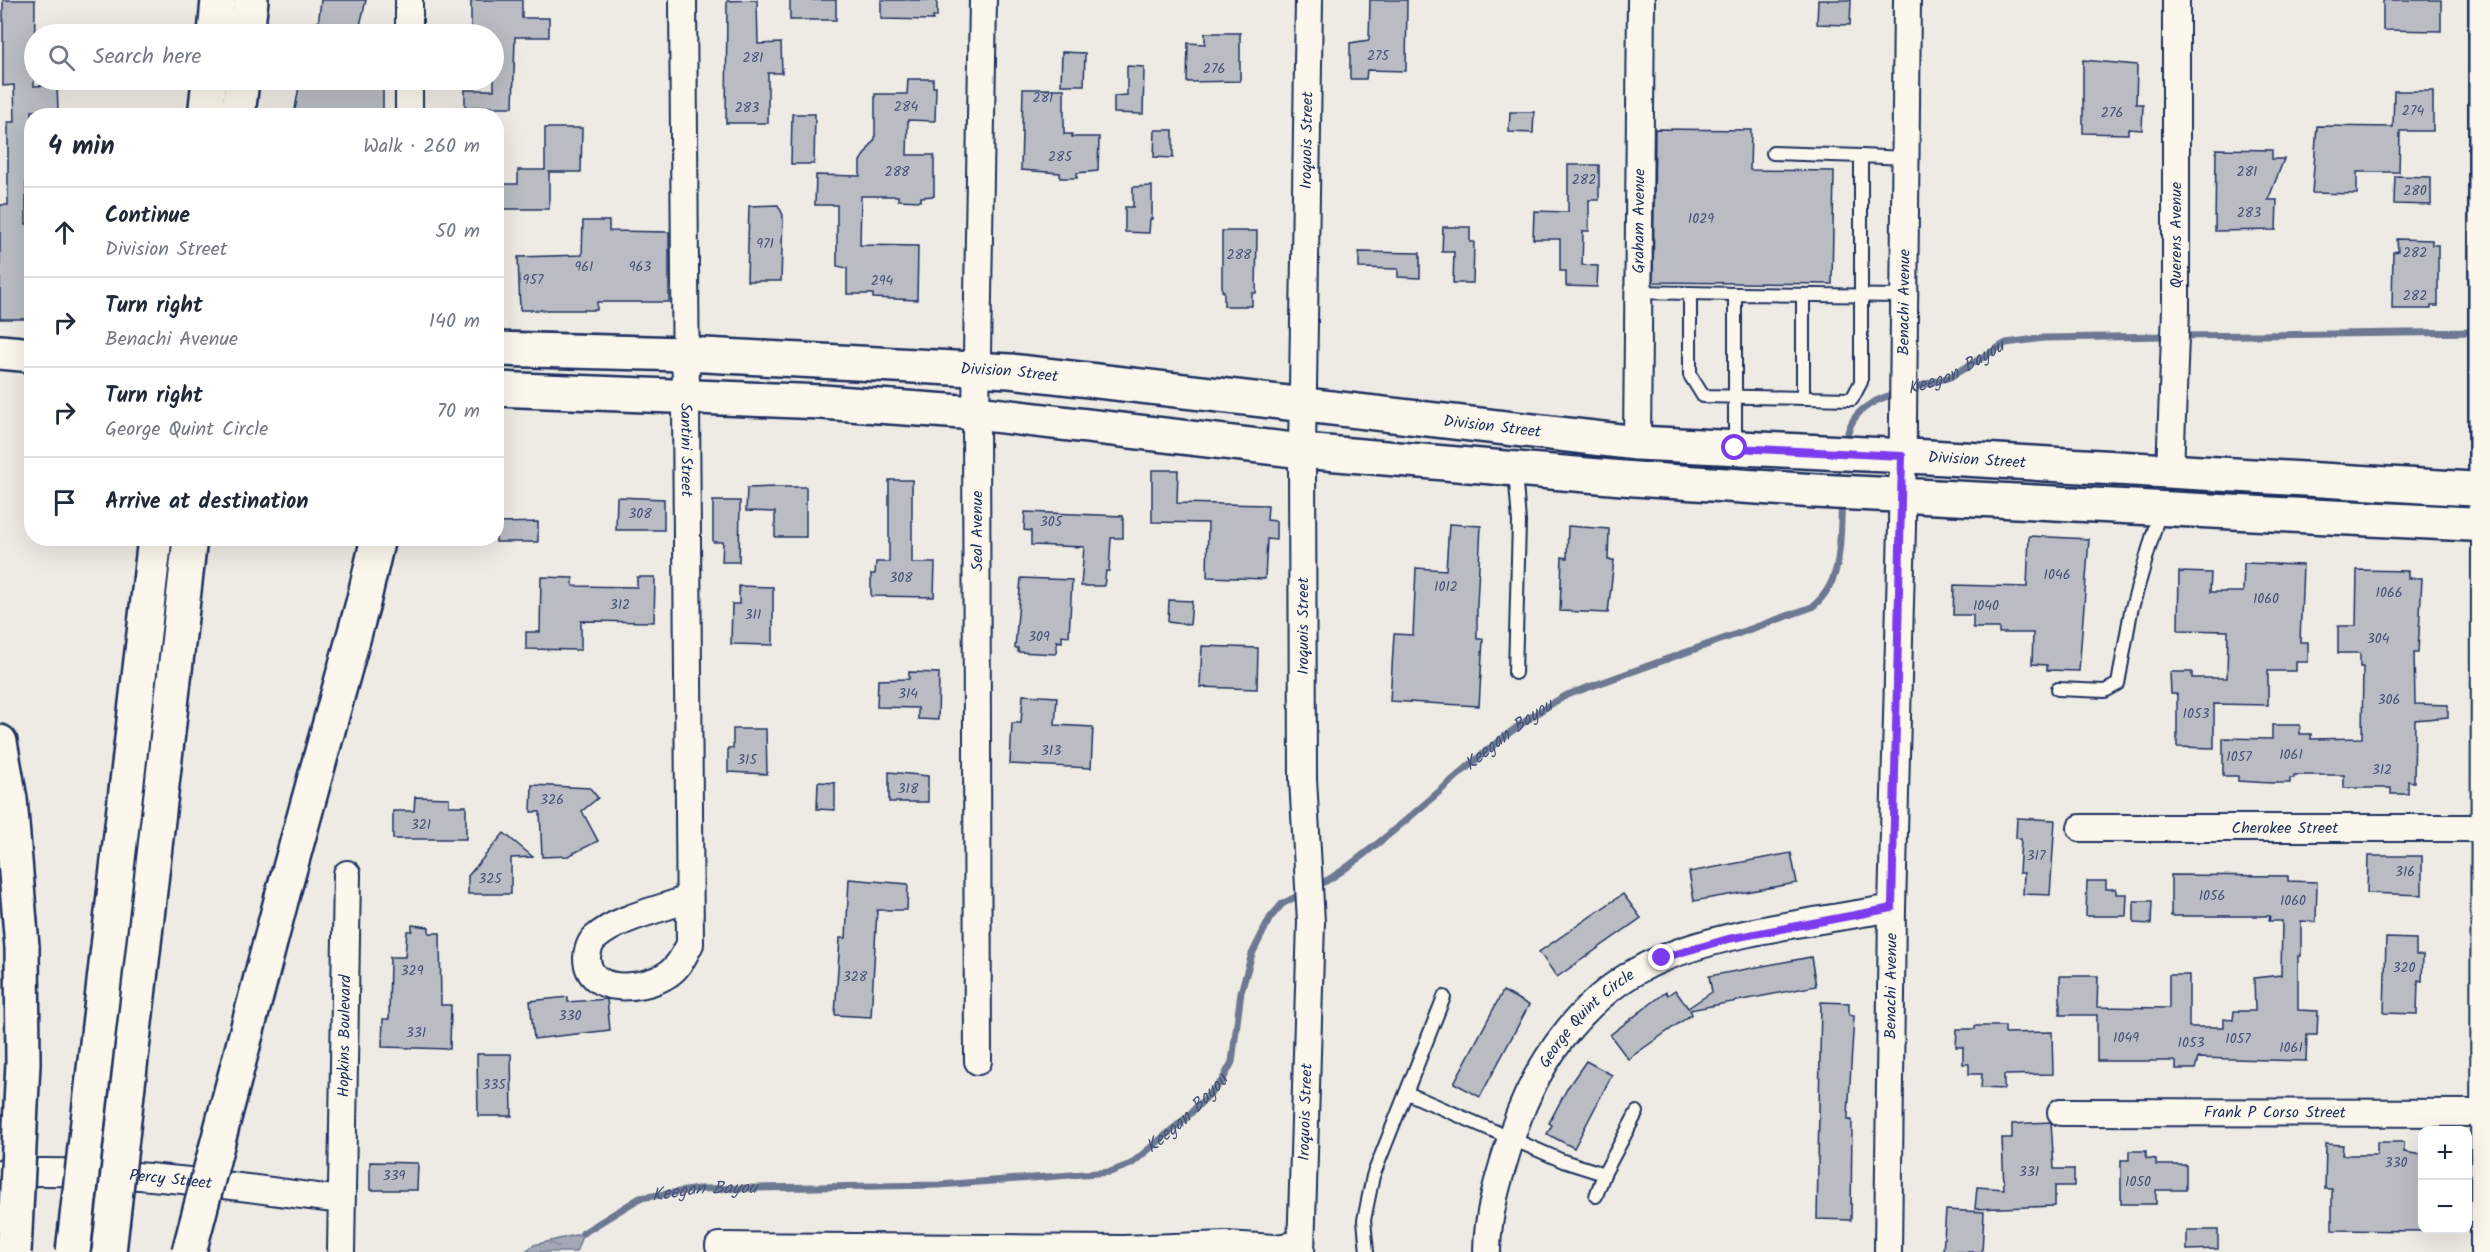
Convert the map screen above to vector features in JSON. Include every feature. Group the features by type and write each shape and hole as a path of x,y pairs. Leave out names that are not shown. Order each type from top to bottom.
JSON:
{"main road":[{"path":"215,24 218,0"},
{"path":"248,24 251,0"},
{"path":"504,389 687,396 976,413 1302,451 1816,491 2488,525 2485,332 2486,0"},
{"path":"206,108 208,90"},
{"path":"239,108 241,90"},
{"name":"Division Street","path":"504,349 686,354 977,369 1637,443 2488,490"},
{"path":"73,1252 154,546"},
{"path":"109,1252 189,546"},
{"path":"189,1252 282,897 363,603 376,546"},
{"path":"0,742 10,799 22,947 23,1063 14,1252"}],"street":[{"path":"409,0 409,24"},
{"name":"Santini Street","path":"683,0 688,899"},
{"name":"Seal Avenue","path":"978,1061 976,413 983,0"},
{"name":"Iroquois Street","path":"1301,1248 1311,922 1303,779 1302,451 1309,0"},
{"name":"Graham Avenue","path":"1637,443 1641,0"},
{"name":"Benachi Avenue","path":"1888,1252 1892,908 1902,495 1902,296 1907,0"},
{"name":"Querens Avenue","path":"2170,471 2176,309 2176,0"},
{"path":"409,90 409,108"},
{"path":"2484,1252 2487,1113 2488,525"},
{"name":"Cherokee Street","path":"2081,828 2488,828"},
{"name":"Hopkins Boulevard","path":"341,1252 347,873"},
{"name":"George Quint Circle","path":"1487,1252 1494,1206 1511,1139 1524,1100 1543,1064 1577,1016 1623,979 1662,958 1728,939 1892,908"},
{"name":"Frank P Corso Street","path":"2061,1112 2487,1113"},
{"name":"Percy Street","path":"0,1173 54,1170 126,1175 341,1200"},
{"path":"719,1246 1123,1251 1226,1245 1301,1248"}],"lane":[{"path":"1773,153 1906,158"},
{"path":"1690,293 1690,375 1703,396 1852,399 1861,382 1861,156"},
{"path":"1638,292 1902,296"},
{"path":"1735,294 1735,448"},
{"path":"1803,295 1803,398"},
{"path":"1515,469 1519,522 1515,673"},
{"path":"2058,688 2105,691 2118,684 2131,611 2161,508"},
{"path":"1368,1252 1364,1220 1373,1176 1444,997"},
{"path":"1407,1093 1563,1161 1604,1174"},
{"path":"1596,1196 1604,1174 1637,1112"}],"water":[{"path":"583,1233 576,1252 524,1252 534,1245"}],"building":[{"path":"3,0 35,0 35,24 24,24 24,90 57,90 58,108 24,108 24,319 0,319 0,205 8,205 8,122 15,122 14,85 3,86"},
{"path":"321,0 366,0 360,24 318,24"},
{"path":"471,0 522,0 522,18 549,18 549,37 515,37 513,107 465,107 465,90 504,90 504,24 471,24"},
{"path":"757,0 758,44 781,43 782,73 768,73 768,123 726,123 727,1"},
{"path":"790,0 836,0 836,20 790,20"},
{"path":"881,0 937,0 937,17 933,17 933,20 881,19"},
{"path":"1370,0 1407,0 1406,71 1367,70 1366,79 1350,79 1350,43 1369,40"},
{"path":"1818,0 1851,0 1850,25 1817,24"},
{"path":"2383,0 2441,0 2441,31 2383,30"},
{"path":"1205,33 1240,33 1240,81 1187,82 1188,43 1205,44"},
{"path":"1062,52 1085,53 1084,85 1061,85"},
{"path":"2083,60 2137,65 2136,104 2143,104 2142,130 2128,129 2128,134 2083,133"},
{"path":"1127,66 1144,67 1143,114 1114,113 1114,96 1127,95"},
{"path":"908,79 933,79 933,87 936,87 935,121 908,120 907,155 934,155 934,196 921,197 921,201 898,200 898,196 861,196 860,245 918,246 917,300 873,298 873,294 847,294 847,268 837,266 837,205 815,205 816,175 860,176 860,161 875,139 875,94 907,94"},
{"path":"1023,89 1064,89 1064,134 1072,134 1072,137 1099,137 1098,171 1077,173 1077,178 1060,178 1060,173 1021,170"},
{"path":"298,90 383,90 383,108 295,108"},
{"path":"2394,91 2433,91 2433,131 2400,131 2399,172 2357,172 2357,194 2312,193 2317,126 2393,127"},
{"path":"1510,112 1534,112 1533,133 1509,132"},
{"path":"792,114 815,114 814,164 791,164"},
{"path":"545,128 582,128 581,172 549,172 549,209 504,209 504,184 518,184 518,170 545,170"},
{"path":"1655,129 1751,130 1750,170 1834,171 1832,284 1653,282"},
{"path":"1155,130 1173,130 1173,158 1154,157"},
{"path":"2216,149 2272,150 2272,159 2284,159 2268,200 2277,200 2276,230 2215,231"},
{"path":"1568,165 1599,165 1599,200 1589,200 1589,231 1583,231 1582,265 1598,266 1597,287 1566,286 1566,271 1560,271 1560,239 1533,239 1534,211 1568,212"},
{"path":"2395,176 2431,177 2431,205 2394,204"},
{"path":"1152,186 1152,219 1150,219 1149,233 1125,232 1125,207 1133,207 1133,187"},
{"path":"778,205 783,215 781,281 747,281 749,206"},
{"path":"583,221 609,221 609,231 669,232 669,302 597,302 597,310 520,310 518,257 582,255"},
{"path":"1443,227 1470,227 1470,242 1474,242 1473,283 1453,283 1454,252 1442,252"},
{"path":"1222,231 1257,231 1256,293 1252,293 1252,306 1224,306"},
{"path":"2397,239 2432,240 2432,245 2438,245 2438,306 2431,306 2431,309 2392,309 2393,252 2398,251"},
{"path":"1359,252 1420,253 1420,278 1398,277 1398,269 1359,268"},
{"path":"1152,470 1178,470 1177,503 1268,505 1267,520 1276,521 1276,540 1267,539 1265,579 1207,577 1208,523 1152,522"},
{"path":"889,480 912,480 912,563 935,563 934,597 871,596 871,574 875,574 876,562 889,562"},
{"path":"806,487 806,537 775,537 775,512 746,511 747,488"},
{"path":"617,497 664,499 664,530 616,530"},
{"path":"713,501 740,501 739,562 722,562 723,542 713,542"},
{"path":"1025,512 1123,516 1123,538 1111,538 1109,571 1106,571 1104,586 1081,586 1084,547 1031,545 1031,531 1024,530"},
{"path":"538,522 538,542 504,542 504,523"},
{"path":"1449,524 1481,526 1477,639 1483,639 1479,706 1390,701 1394,634 1413,635 1416,568 1446,570"},
{"path":"1568,526 1609,529 1608,560 1614,560 1608,613 1560,611 1562,557 1567,558"},
{"path":"2029,536 2089,539 2079,671 2047,670 2047,665 2032,664 2033,633 1999,633 1999,628 1973,628 1973,615 1953,615 1954,585 2027,587"},
{"path":"2244,563 2303,565 2300,642 2308,642 2308,662 2296,662 2296,671 2268,671 2268,705 2214,704 2214,748 2177,747 2177,694 2171,694 2170,672 2192,672 2192,678 2227,678 2228,631 2178,630 2179,572 2211,573 2210,592 2243,592"},
{"path":"2357,570 2408,571 2408,578 2422,578 2418,652 2414,652 2415,704 2448,705 2448,717 2415,720 2414,782 2408,781 2408,794 2391,794 2391,788 2344,788 2344,775 2294,775 2294,778 2290,778 2290,783 2238,781 2238,776 2223,776 2223,738 2272,739 2272,725 2300,725 2300,734 2311,734 2311,739 2362,738 2363,667 2360,667 2360,653 2338,653 2338,626 2356,626"},
{"path":"541,577 573,578 573,586 637,587 637,577 655,577 654,622 581,621 581,650 526,649 526,632 540,632"},
{"path":"1021,578 1072,580 1069,636 1062,635 1062,642 1057,641 1056,654 1018,652 1018,648 1015,648"},
{"path":"739,586 773,587 773,645 731,644 732,604 739,604"},
{"path":"1169,600 1192,601 1190,625 1168,622"},
{"path":"1202,646 1258,648 1257,689 1200,687"},
{"path":"909,672 939,673 938,720 918,719 918,708 877,707 878,680 909,679"},
{"path":"1023,695 1057,697 1055,725 1093,727 1091,768 1010,764 1012,723 1021,723"},
{"path":"733,729 766,729 767,774 728,772 728,748 733,748"},
{"path":"889,772 928,776 928,802 889,802"},
{"path":"818,782 835,783 835,810 817,809"},
{"path":"532,785 590,788 598,798 582,811 598,841 568,856 542,857 540,812 531,812"},
{"path":"415,797 449,798 449,806 466,806 466,839 393,839 393,811 414,811"},
{"path":"2017,818 2055,820 2050,895 2023,894 2024,873 2019,873 2021,839 2016,838"},
{"path":"504,833 533,857 511,858 511,894 468,894 468,876"},
{"path":"1791,853 1797,883 1694,901 1689,872"},
{"path":"2368,856 2422,856 2422,895 2367,893"},
{"path":"2171,875 2288,876 2288,881 2317,882 2316,922 2301,921 2301,956 2298,956 2298,1010 2318,1011 2317,1035 2307,1035 2306,1061 2198,1058 2195,1069 2176,1069 2176,1062 2173,1061 2097,1061 2097,1015 2060,1015 2060,976 2098,976 2097,1007 2169,1008 2169,975 2189,975 2189,1027 2224,1027 2224,1019 2233,1020 2234,1011 2255,1011 2254,978 2281,975 2282,921 2269,921 2270,916 2171,916"},
{"path":"849,879 908,884 907,910 877,910 871,1017 835,1015 840,938 846,938"},
{"path":"2087,881 2106,881 2106,889 2116,889 2116,894 2127,894 2126,916 2086,916"},
{"path":"1623,894 1641,918 1557,977 1539,952"},
{"path":"2134,901 2152,901 2151,924 2134,923"},
{"path":"412,925 429,927 429,933 440,933 441,1005 451,1005 450,1049 382,1047 383,1019 389,1019 390,957 405,957 407,931 412,931"},
{"path":"2386,938 2416,939 2416,955 2423,955 2422,981 2418,980 2417,1014 2384,1013"},
{"path":"1811,957 1816,986 1690,1010 1692,1014 1628,1059 1610,1035 1666,992 1668,995 1675,990 1688,1008 1712,992 1709,976"},
{"path":"1503,991 1529,1005 1480,1097 1454,1083"},
{"path":"568,997 568,1002 607,999 610,1030 534,1039 530,1001"},
{"path":"1821,1002 1849,1003 1849,1015 1854,1016 1848,1115 1848,1120 1852,1120 1851,1220 1817,1219"},
{"path":"1975,1026 2005,1026 2005,1033 2052,1032 2053,1074 2004,1075 2004,1089 1981,1088 1982,1074 1969,1074 1969,1064 1963,1064 1963,1047 1956,1047 1957,1029 1975,1029"},
{"path":"477,1054 511,1054 512,1116 478,1116"},
{"path":"1586,1061 1612,1075 1574,1148 1547,1134 1552,1125 1549,1123 1568,1087"},
{"path":"2051,1122 2054,1169 2074,1169 2074,1186 2055,1186 2055,1206 1975,1209 1977,1187 2004,1189 2002,1138 2012,1138 2012,1124"},
{"path":"2377,1142 2404,1142 2404,1152 2418,1154 2418,1231 2332,1230 2332,1189 2325,1189 2326,1144 2343,1145 2342,1155 2377,1155"},
{"path":"2129,1151 2146,1151 2146,1158 2156,1159 2156,1165 2186,1165 2186,1190 2156,1190 2156,1204 2121,1204 2121,1160 2129,1160"},
{"path":"370,1162 418,1163 417,1190 370,1190"},
{"path":"1946,1210 1984,1212 1982,1252 1943,1252"},
{"path":"2187,1230 2218,1230 2218,1249 2187,1250"}],"waterway":[{"name":"Keegan Bayou","path":"2181,336 2478,332"},
{"name":"Keegan Bayou","path":"1907,390 1950,377 2006,343 2044,338 2169,336"},
{"name":"Keegan Bayou","path":"1846,444 1851,424 1856,416 1870,404 1897,393"},
{"name":"Keegan Bayou","path":"1313,888 1322,884 1377,844 1517,727 1567,695 1812,607 1823,597 1835,572 1840,544 1842,500"},
{"name":"Keegan Bayou","path":"583,1233 640,1198 698,1189 939,1185 1110,1172 1131,1164 1185,1119 1222,1081 1232,1062 1241,992 1252,954 1270,918 1282,904 1303,893"}],"route":[{"path":"1662,958 1728,939 1892,908 1902,456 1735,448"}]}
